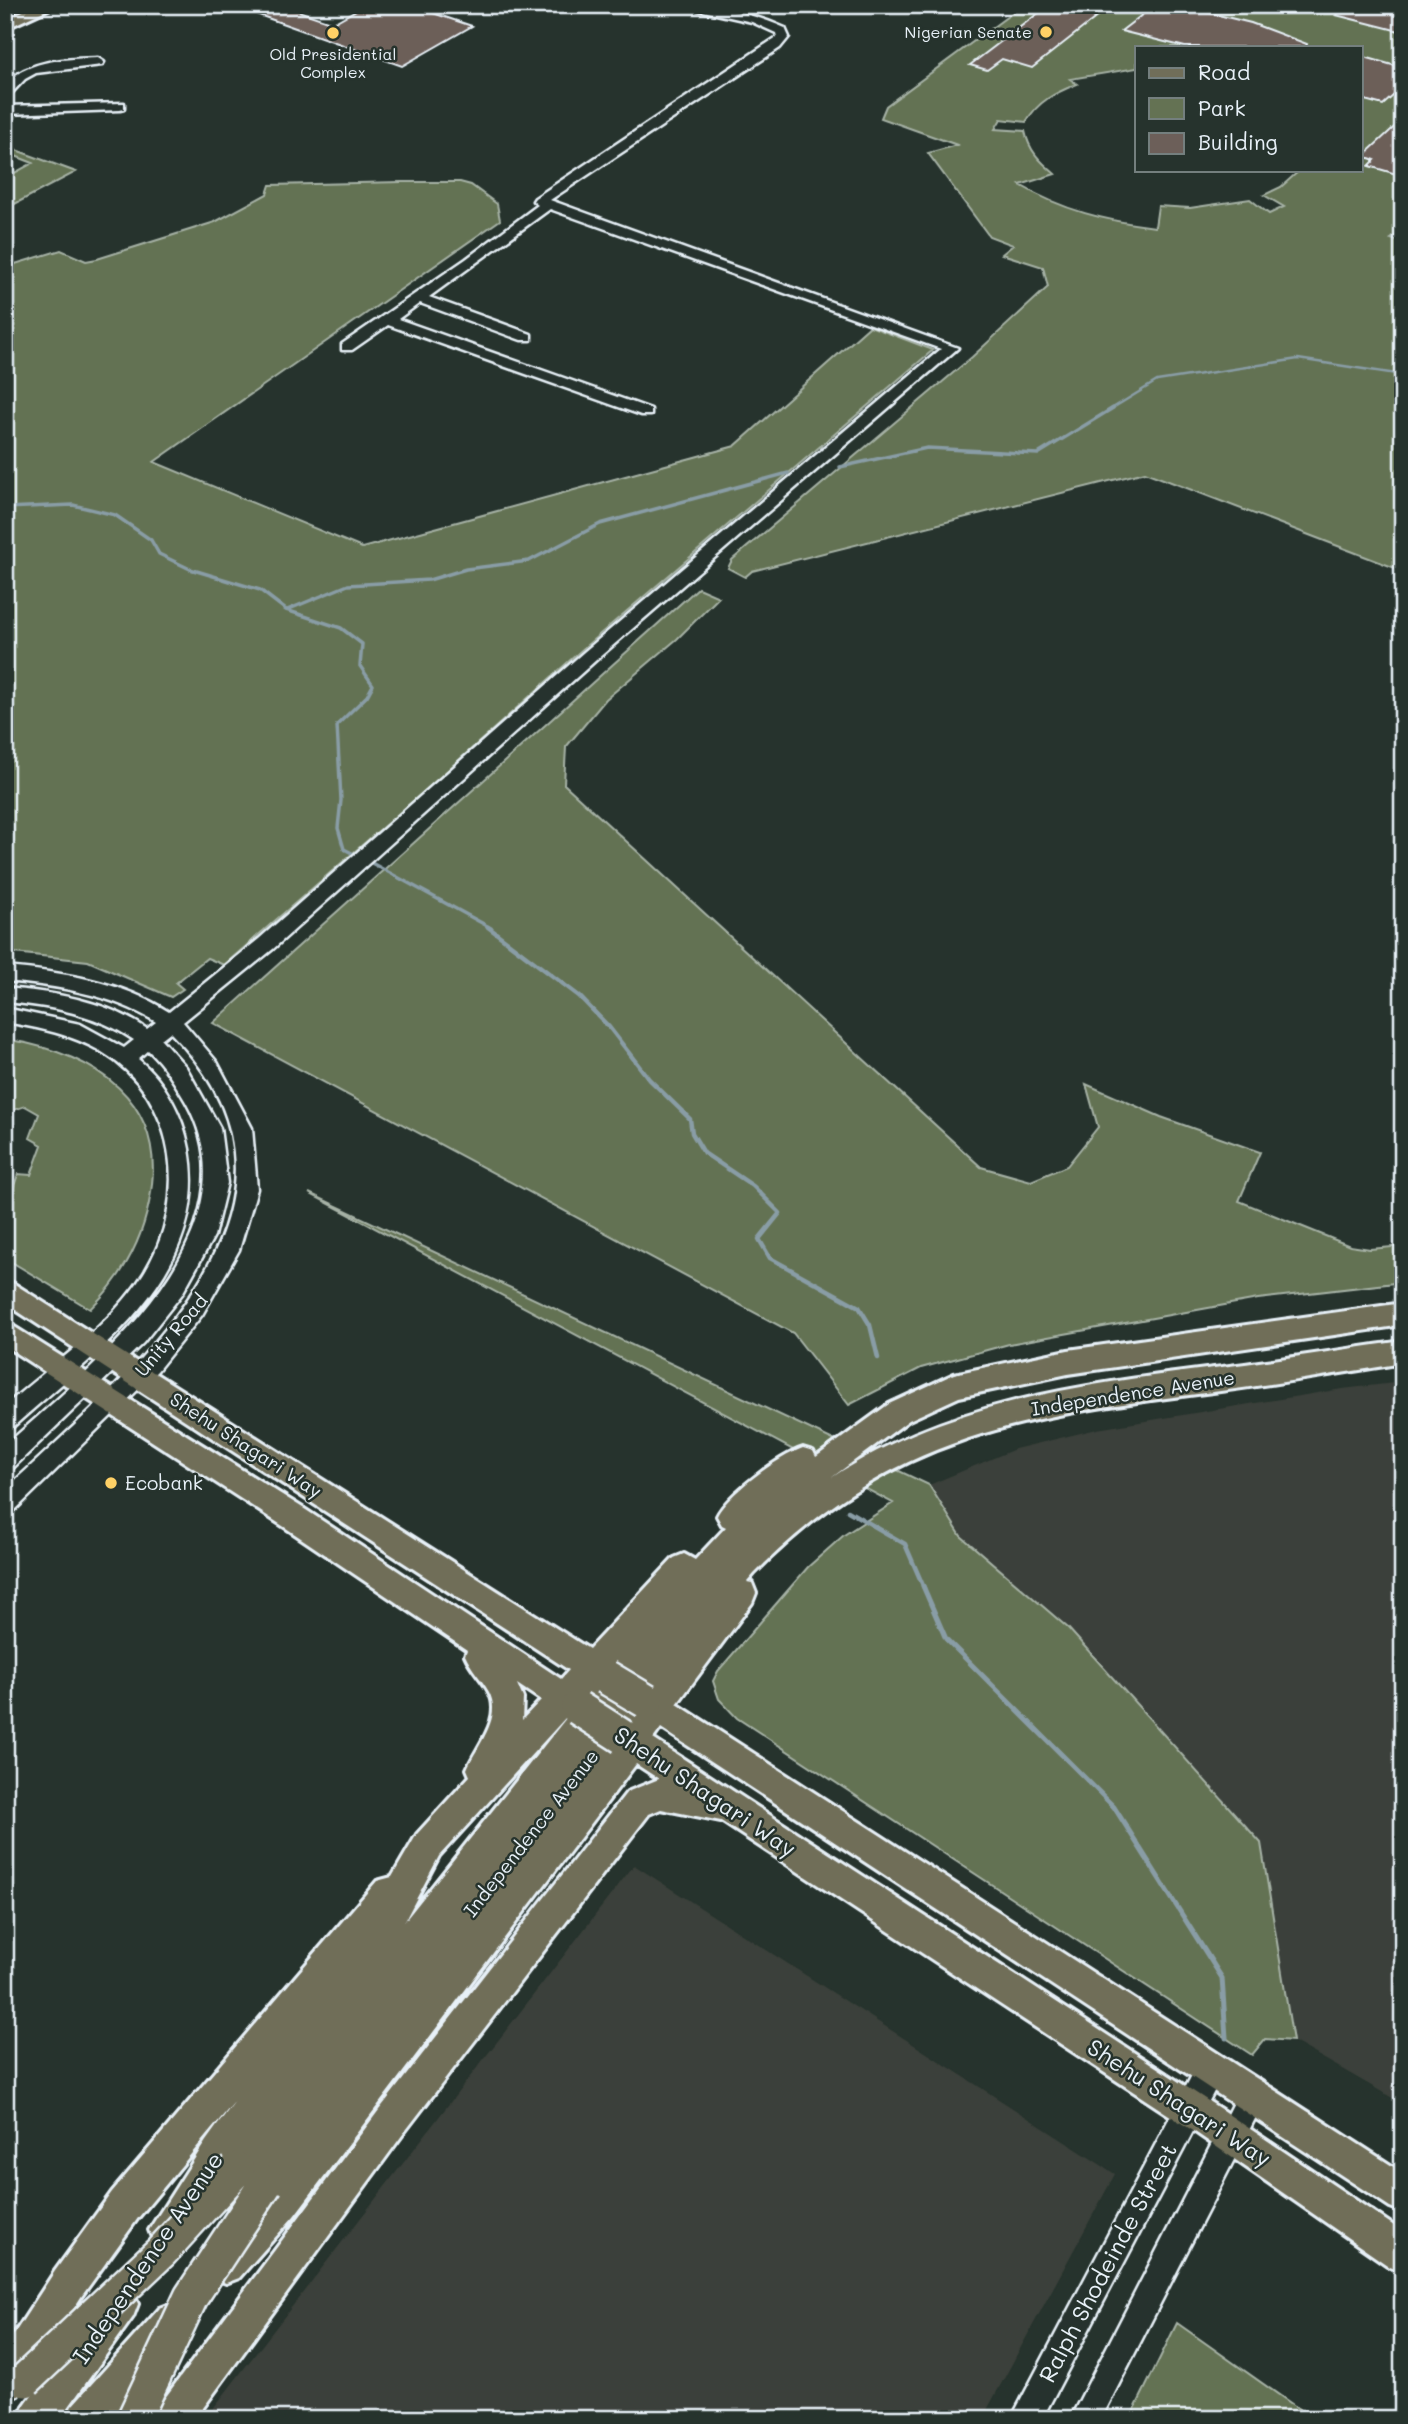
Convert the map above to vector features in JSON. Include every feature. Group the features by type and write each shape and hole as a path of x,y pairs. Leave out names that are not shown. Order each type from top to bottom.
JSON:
{"main road":[{"path":"5,12 22,5"},
{"path":"5,25 50,5"},
{"name":"Shehu Shagari Way","path":"5,1289 652,1705 1403,2194"},
{"name":"Independence Avenue","path":"134,2419 252,2176 431,1913 702,1572 769,1508 899,1412 954,1386 1025,1369 1403,1314"},
{"name":"Shehu Shagari Way","path":"5,1332 296,1519 461,1632 1231,2135 1403,2255"},
{"name":"Independence Avenue","path":"252,2176 732,1577 766,1543 804,1512 891,1458 938,1435 1015,1411 1076,1398 1403,1352"},
{"path":"599,1672 706,1542 768,1485 829,1444 899,1412"},
{"path":"628,1740 652,1705 763,1570 824,1516 938,1435"},
{"path":"457,1812 499,1741 509,1707 504,1683 497,1672 461,1632"},
{"name":"Independence Avenue","path":"37,2419 127,2294 218,2153 372,1947 428,1846 457,1812 571,1703 599,1672"},
{"name":"Independence Avenue","path":"85,2419 281,2203 628,1740"},
{"path":"172,2419 314,2230 391,2122 638,1803 661,1794 733,1811"},
{"path":"12,2383 68,2284 117,2216 428,1846"},
{"path":"12,2383 163,2255 199,2217 252,2176"}],"street":[{"path":"125,1058 172,1023 287,926 619,630 731,538 951,348 540,201 776,45 782,37 781,31 755,19 682,5"},
{"path":"5,96 9,86 41,66 98,62"},
{"path":"7,116 120,106"},
{"path":"347,347 548,204"},
{"path":"419,298 527,337"},
{"path":"384,320 646,412"},
{"name":"Unity Road","path":"5,974 66,982 109,994 172,1023 222,1082 232,1101 245,1147 244,1203 234,1238 213,1284 192,1316 138,1375 5,1505"},
{"name":"Unity Road","path":"5,995 54,1002 94,1013 149,1040 181,1076 203,1108 216,1165 210,1217 185,1275 167,1301 101,1352 74,1377 5,1461"},
{"name":"Unity Road","path":"5,1015 73,1029 125,1058 168,1108 177,1129 184,1177 181,1200 165,1252 150,1280 101,1352"},
{"name":"Unity Road","path":"5,1420 74,1377"},
{"name":"Ralph Shodeinde Street","path":"1026,2419 1210,2070"},
{"path":"1085,2419 1251,2097"}],"shaded area":[{"path":"1403,1382 1403,2104 1293,2041 1261,1843 1068,1628 961,1536 929,1485 1015,1449 1097,1429 1342,1389"},
{"path":"634,1865 1115,2174 982,2419 205,2419"}],"green space":[{"path":"1023,5 1403,5 1403,231 1391,239 1403,243 1403,571 1145,472 752,571 745,577 728,568 732,560 972,357 1048,287 1043,267 1002,254 1013,245 989,236 928,153 957,145 881,118 886,106"},
{"path":"5,146 76,172 5,209 5,178 33,163 5,152"},
{"path":"460,182 471,185 497,204 500,220 154,462 362,548 735,446 870,326 933,350 586,646 224,965 207,958 176,983 183,989 171,997 88,961 5,952 5,267 61,250 86,261 97,259 215,222 267,194 270,185"},
{"path":"698,588 719,597 677,639 606,699 566,747 564,784 981,1167 1031,1181 1067,1166 1098,1127 1086,1084 1161,1117 1260,1152 1239,1201 1350,1246 1370,1249 1403,1246 1403,1282 1258,1299 1009,1344 921,1368 849,1405 793,1333 213,1023"},
{"path":"5,1039 69,1056 96,1070 119,1088 137,1110 148,1136 153,1167 149,1203 141,1232 120,1273 90,1309 5,1258 5,1198 10,1198 18,1174 31,1175 42,1145 30,1138 39,1114 25,1106 5,1113"},
{"path":"309,1193 929,1485 961,1536 1068,1628 1261,1843 1293,2041 1265,2039 1252,2055 737,1718 719,1699 713,1681 718,1671 808,1567 844,1535 893,1503"},
{"path":"1177,2323 1313,2419 1130,2419"}],"building":[{"name":"Old Presidential Complex","path":"231,5 281,5 333,23 365,5 409,5 472,26 402,66"},
{"name":"Nigerian Senate","path":"1049,5 1112,5 1032,68 1002,59 987,70 970,65"},
{"path":"1155,5 1177,5 1251,23 1307,44 1181,46 1121,31"},
{"path":"1349,5 1403,5 1403,32 1336,15"},
{"path":"1362,56 1403,68 1403,87 1383,105 1362,99"},
{"path":"1403,119 1403,176 1369,166 1375,160 1363,156"}],"waterway":[{"path":"1111,409 1157,381 1298,359 1403,375"},
{"path":"840,467 927,448 1038,454 1113,408"},
{"path":"287,610 348,585 429,580 466,569 529,561 600,524 788,473"},
{"path":"5,508 73,505 115,515 151,540 159,554 190,569 260,590 286,610 341,628 362,644 360,666 373,685 367,696 337,725 341,800 338,828 344,849 358,856"},
{"path":"366,860 491,928"},
{"path":"488,927 579,996 609,1027 649,1079 690,1119 692,1133 704,1153 753,1186 780,1213 759,1239 770,1258 859,1307 870,1325 878,1358"},
{"path":"848,1511 905,1544 924,1588"},
{"path":"923,1586 946,1639 1114,1807 1222,1978 1226,2038"}],"place":[{"name":"Nigerian Senate","path":"1046,32"},
{"name":"Old Presidential Complex","path":"333,33"},
{"name":"Ecobank","path":"111,1483"}]}
